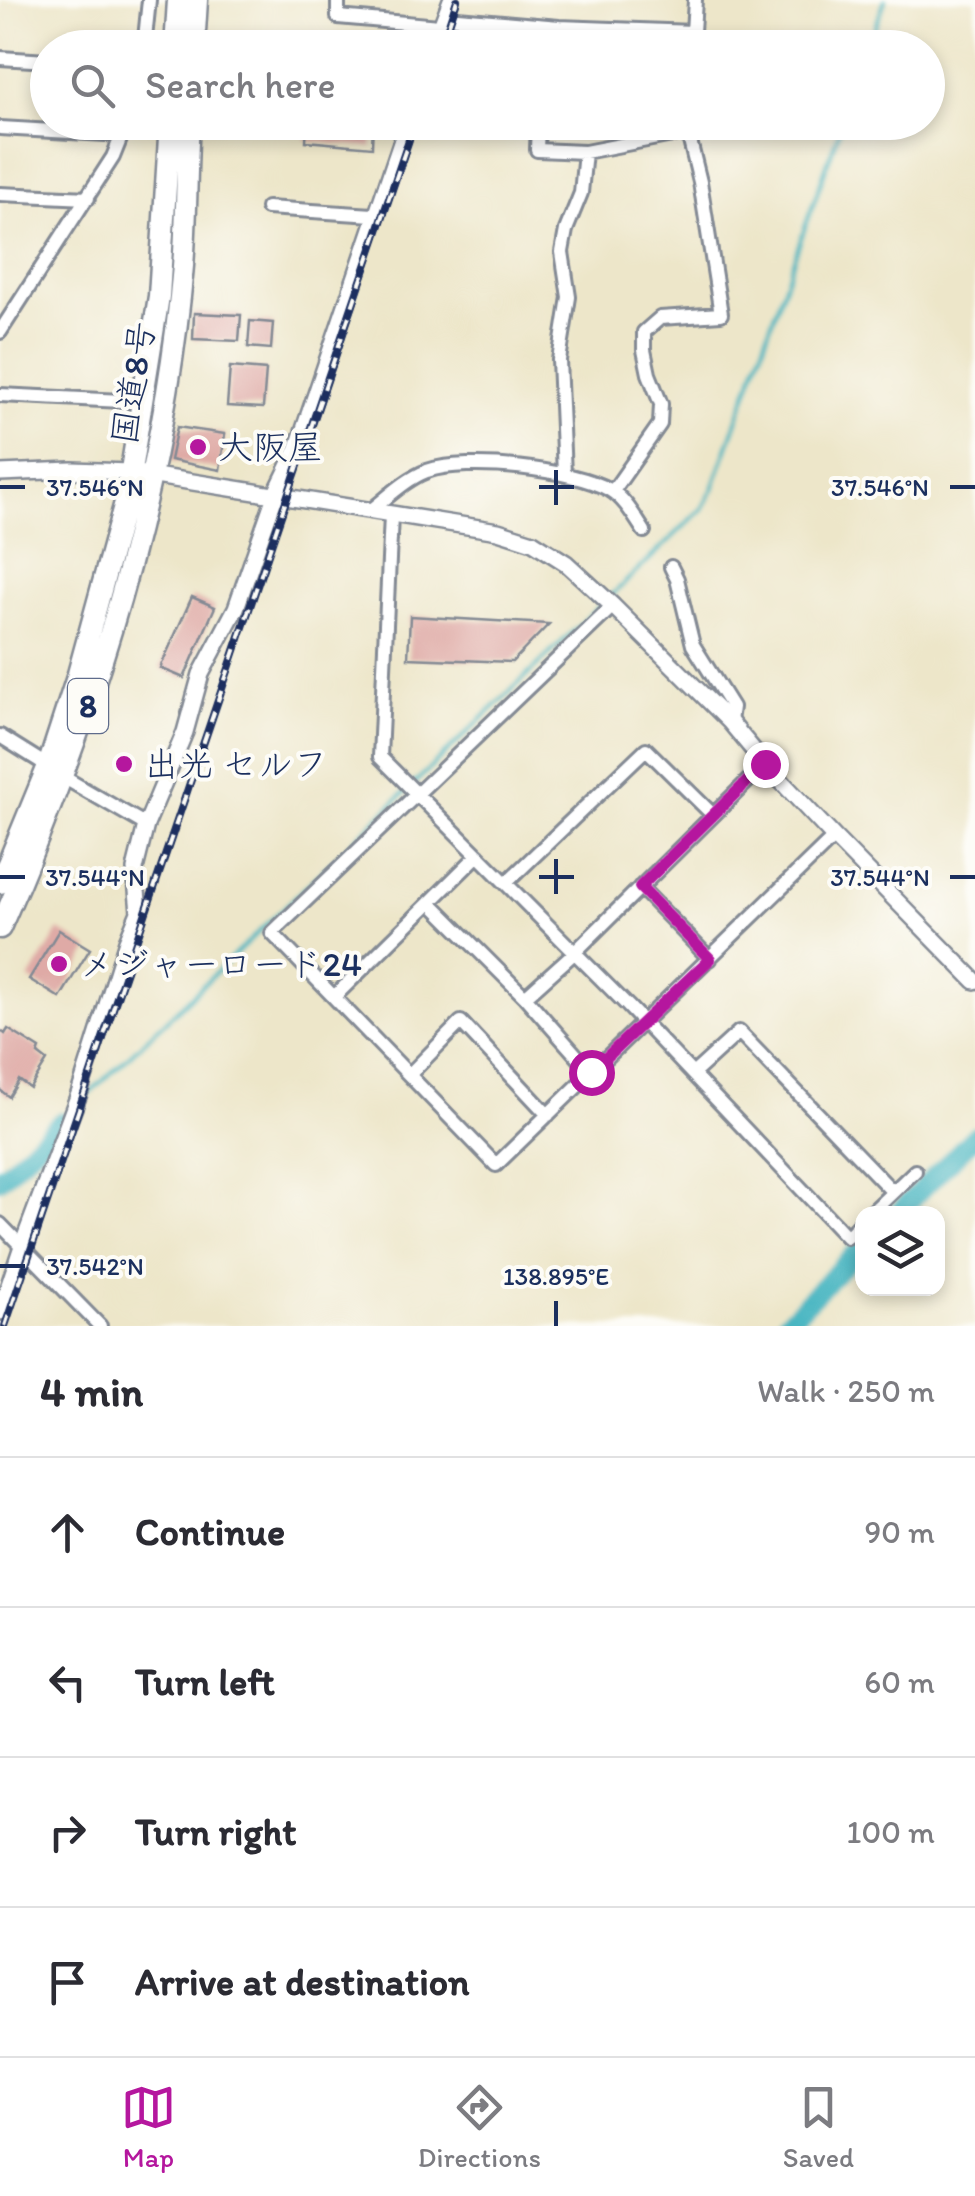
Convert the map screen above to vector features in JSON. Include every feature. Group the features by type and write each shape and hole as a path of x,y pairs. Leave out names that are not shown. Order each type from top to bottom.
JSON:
{"highway":[{"path":"176,30 178,0"},
{"path":"195,30 197,0"},
{"name":"国道8号","path":"0,928 55,772 127,495 159,296 169,140"},
{"name":"国道8号","path":"0,883 101,668 152,476 183,265 188,140"}],"street":[{"path":"146,30 149,0"},
{"path":"338,0 338,18 639,30"},
{"path":"440,30 451,0"},
{"path":"693,30 695,0"},
{"path":"0,58 30,60"},
{"path":"0,128 30,128"},
{"path":"0,332 88,198 120,140"},
{"path":"0,1312 139,912 135,869 146,825 185,732 201,674 236,608 276,494 297,450 402,140"},
{"path":"538,140 538,150 586,152 635,140"},
{"path":"613,491 660,424 661,404 649,374 644,332 660,318 721,314 691,140"},
{"path":"564,474 559,360 569,297 562,252 581,192 586,152"},
{"path":"0,194 88,198"},
{"path":"267,208 373,214"},
{"path":"0,395 143,402"},
{"path":"370,511 427,471 474,464 564,474 613,491 644,531"},
{"path":"0,473 130,472 498,531 534,542 566,563 730,722 834,837 975,981"},
{"path":"391,514 380,757 575,952 847,1237 855,1228"},
{"path":"670,566 693,645 732,707 730,722"},
{"path":"612,606 272,932 334,997 496,1165 834,837"},
{"path":"0,736 146,825"},
{"path":"506,883 646,749 713,815"},
{"path":"525,997 765,764"},
{"path":"334,997 478,855"},
{"path":"640,887 710,959"},
{"path":"430,902 525,997 591,1072"},
{"path":"409,1075 461,1022 548,1115"},
{"path":"693,1074 739,1032 892,1191"},
{"path":"878,1206 915,1171"},
{"path":"0,1224 100,1326"}],"building":[{"path":"306,140 372,140 372,147"},
{"path":"194,313 241,315 239,341 193,339"},
{"path":"250,321 273,323 271,349 248,347"},
{"path":"230,367 266,370 263,408 227,406"},
{"name":"大阪屋","path":"177,427 225,434 220,470 170,460"},
{"path":"192,597 215,607 184,678 160,668"},
{"path":"410,616 549,624 512,662 408,658"},
{"name":"メジャーロード24","path":"59,930 90,949 60,998 29,979"},
{"path":"8,1029 40,1049 38,1054 47,1061 30,1088 19,1080 9,1097 0,1090 0,1030 5,1034"}],"waterway":[{"path":"874,30 885,0"},
{"path":"611,596 702,509 713,489 836,140"},
{"path":"87,1096 604,602"},
{"path":"0,1179 61,1122"},
{"path":"905,1206 975,1136"},
{"path":"783,1326 855,1254"}],"railway":[{"path":"447,30 457,0"},
{"path":"5,1326 409,140"}],"place":[{"name":"大阪屋","path":"198,447"},
{"name":"出光 セルフ","path":"124,764"},
{"name":"メジャーロード24","path":"59,964"}],"route":[{"path":"591,1072 710,959 640,887 765,764"}]}
